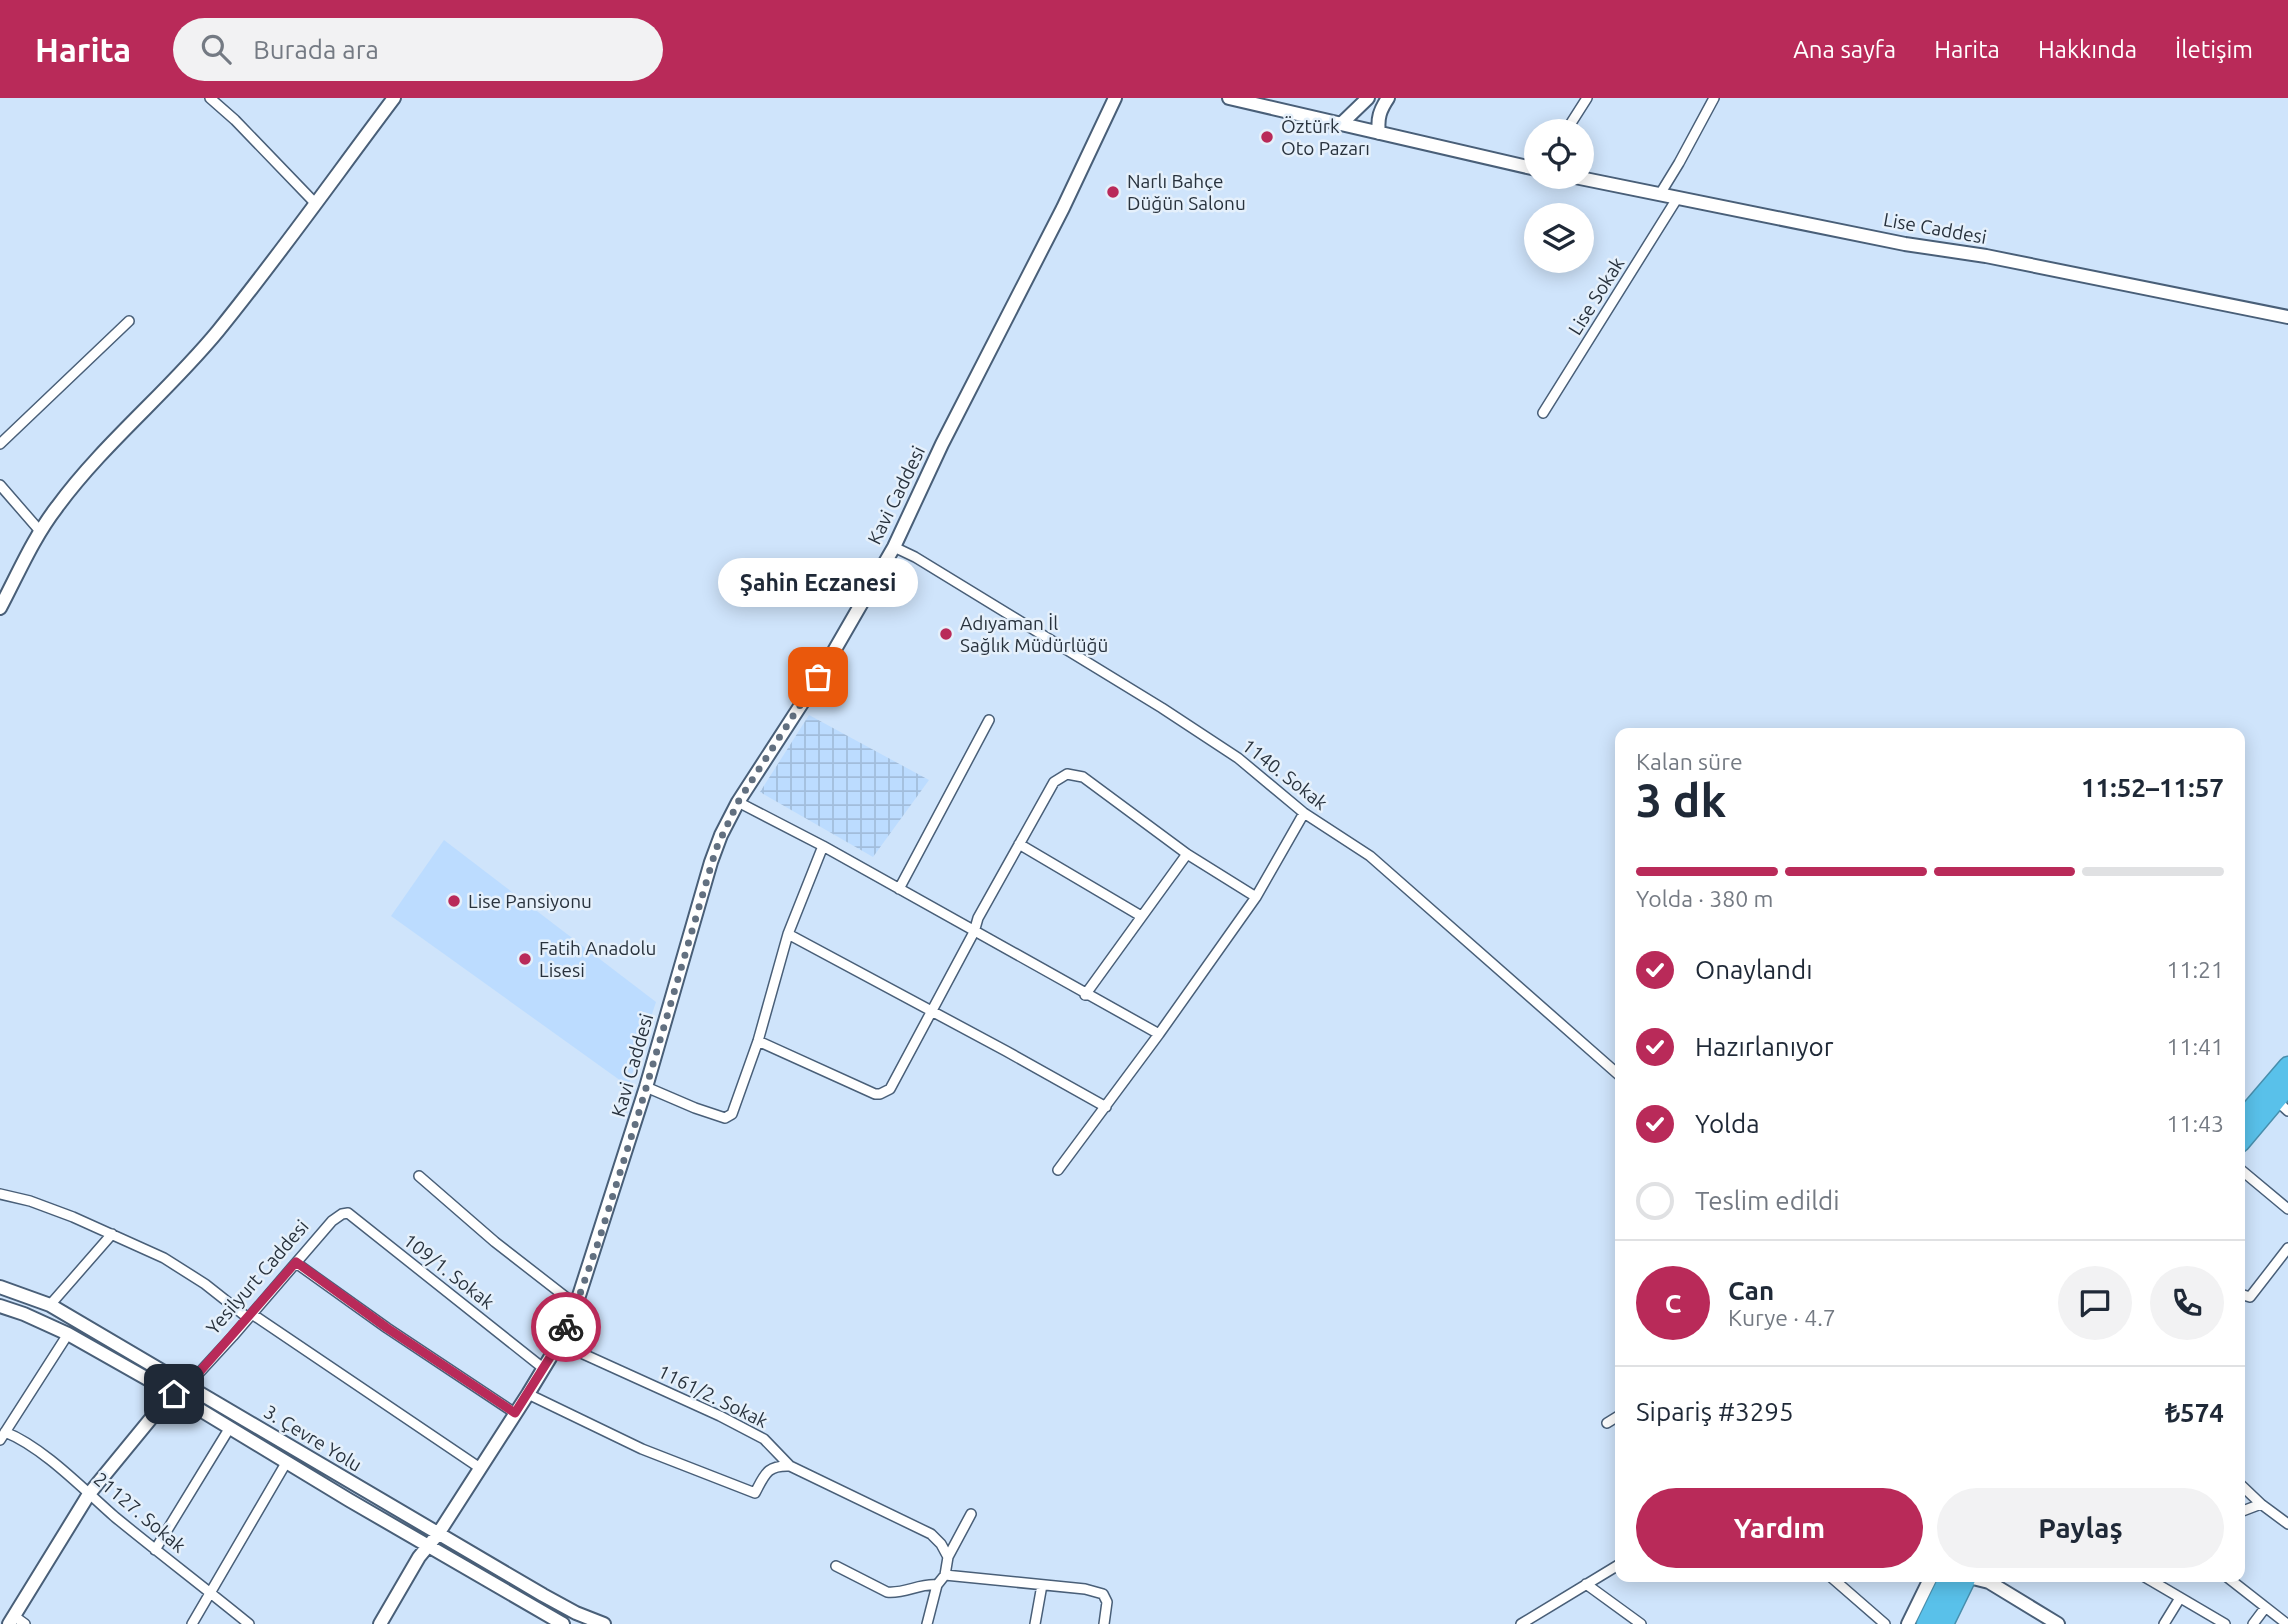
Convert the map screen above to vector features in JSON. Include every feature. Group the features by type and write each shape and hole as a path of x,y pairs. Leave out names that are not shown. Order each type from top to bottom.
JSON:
{"highway":[{"path":"2245,1116 2288,1066"},
{"path":"2245,1138 2284,1099"},
{"path":"1926,1624 1947,1582"},
{"path":"1944,1624 1965,1582"}],"street":[{"path":"210,98 236,120 315,203"},
{"path":"0,608 40,531 57,506 94,462 149,408 218,330 394,98"},
{"name":"Kavi Caddesi","path":"383,1623 428,1545 438,1534 559,1343 576,1305 646,1087 713,855 738,802 818,677 894,547 942,444 1063,208 1115,98"},
{"path":"1228,98 1524,166"},
{"path":"1341,124 1368,98"},
{"path":"1379,133 1381,108 1388,98"},
{"path":"1574,119 1587,98"},
{"path":"1660,194 1714,98"},
{"name":"Lise Caddesi","path":"1594,181 1905,244 1986,256 2288,317"},
{"name":"Lise Sokak","path":"1543,413 1678,197"},
{"path":"0,444 130,321"},
{"path":"0,485 40,531"},
{"name":"1140. Sokak","path":"894,547 915,557 1162,708 1238,758 1304,813 1370,856 1615,1072"},
{"path":"898,889 989,720"},
{"path":"758,1041 875,1094 890,1089 974,932 978,918 1054,782 1060,777 1072,774 1083,777 1187,854 1256,897"},
{"path":"738,802 823,846 1159,1034"},
{"path":"1058,1170 1256,897 1304,813"},
{"path":"1019,844 1141,916"},
{"path":"646,1087 725,1118 732,1114 758,1041 788,934 823,846"},
{"path":"1085,995 1187,854"},
{"path":"788,934 1106,1107"},
{"path":"2245,1173 2288,1209"},
{"path":"419,1176 495,1242 576,1305"},
{"path":"0,1194 30,1201 164,1258 480,1468"},
{"name":"109/1. Sokak","path":"332,1221 348,1213 542,1368"},
{"name":"Yesilyurt Caddesi","path":"16,1621 89,1494 123,1450 174,1394 188,1385 332,1221"},
{"path":"50,1305 112,1234"},
{"path":"2245,1296 2250,1297 2288,1248"},
{"path":"296,1262 387,1328 515,1413"},
{"name":"3. Çevre Yolu","path":"0,1287 50,1305 543,1595 604,1624"},
{"name":"3. Çevre Yolu","path":"0,1306 68,1334 562,1624"},
{"path":"2,1437 68,1334"},
{"name":"1161/2. Sokak","path":"559,1343 720,1416 764,1439 790,1466 931,1535 941,1544 948,1557"},
{"path":"528,1394 642,1449 755,1493 767,1471 777,1465 790,1466"},
{"path":"1608,1423 1615,1418"},
{"path":"155,1550 229,1429"},
{"name":"21127. Sokak","path":"2,1437 18,1437 73,1478 155,1550 249,1624"},
{"path":"192,1624 286,1463"},
{"path":"2245,1489 2288,1524"},
{"path":"2245,1510 2261,1504"},
{"path":"927,1624 937,1585 945,1575 948,1557 971,1514"},
{"path":"836,1566 887,1592 896,1593 925,1584 937,1585"},
{"path":"1521,1624 1615,1567"},
{"path":"945,1575 1085,1589 1102,1594 1107,1602 1104,1624"},
{"path":"1837,1582 1885,1624"},
{"path":"1908,1624 1929,1582"},
{"path":"1989,1582 2058,1624"},
{"path":"2153,1582 2225,1624"},
{"path":"2233,1582 2287,1624"},
{"path":"1586,1584 1641,1624"},
{"path":"1035,1624 1042,1585"},
{"path":"2164,1624 2180,1598"},
{"path":"2253,1624 2265,1608"}],"shaded area":[{"path":"809,715 929,780 873,857 760,792"},
{"name":"Fatih Anadolu Lisesi","path":"444,840 656,1002 628,1086 391,916"}],"way so far":[{"path":"566,1327 599,1240 721,835 738,802 818,677"}],"place":[{"name":"Öztürk Oto Pazarı","path":"1267,137"},
{"name":"Narlı Bahçe Düğün Salonu","path":"1113,192"},
{"name":"Adıyaman İl Sağlık Müdürlüğü","path":"946,634"},
{"name":"Şahin Eczanesi","path":"818,677"},
{"name":"Lise Pansiyonu","path":"454,901"},
{"name":"Fatih Anadolu Lisesi","path":"525,959"}],"route":[{"path":"174,1394 188,1385 296,1262 387,1328 515,1413 559,1343 566,1327"}]}
